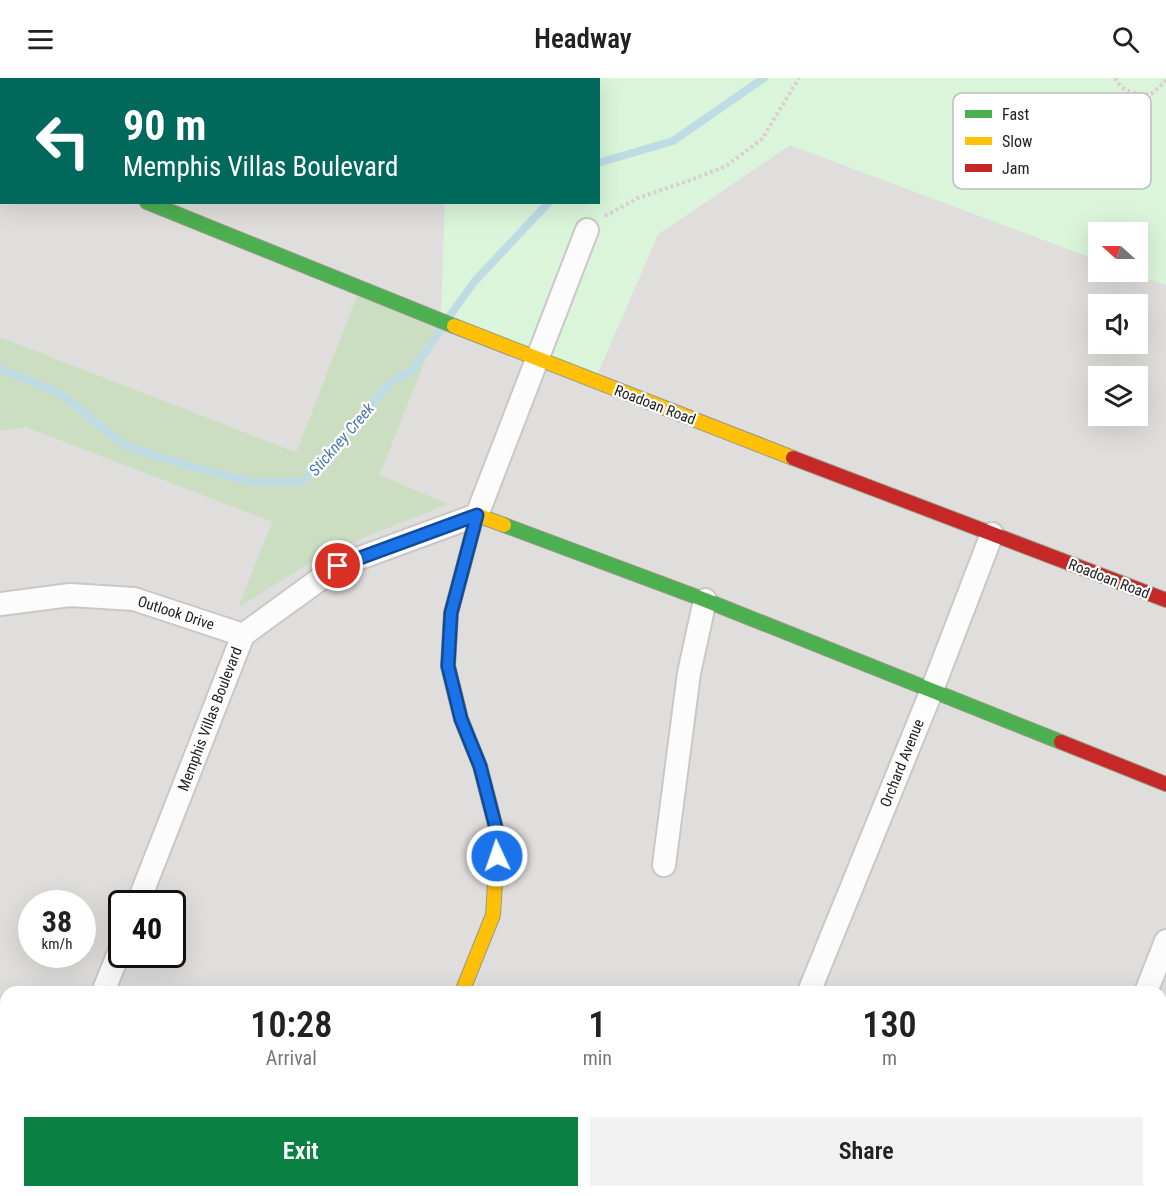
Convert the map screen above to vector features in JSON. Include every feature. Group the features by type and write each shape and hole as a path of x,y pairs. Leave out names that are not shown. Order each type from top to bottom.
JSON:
{"street":[{"name":"Roadoan Road","path":"152,204 537,360 1166,600"},
{"path":"464,986 493,915 498,836 480,766 461,719 448,666 451,613 477,515 587,230"},
{"path":"477,515 705,600 1166,784"},
{"name":"Memphis Villas Boulevard","path":"143,890 243,635 338,566 477,515"},
{"name":"Orchard Avenue","path":"810,986 932,690 992,534"},
{"name":"Outlook Drive","path":"0,604 70,595 134,599 243,635"},
{"path":"664,865 689,673 705,600"},
{"path":"1148,986 1166,941"},
{"path":"106,986 113,968"}],"path":[{"path":"587,230 603,217 638,198 688,182 726,166 762,139 799,78"},
{"path":"1115,78 1118,84 1131,93"},
{"path":"1151,94 1165,82 1166,78"}],"shaded area":[{"path":"790,145 1088,256 1088,282 1148,282 1148,279 1166,285 1166,986 0,986 0,431 25,427 272,522 239,607 324,554 447,504 380,475 440,321 360,288 296,452 0,337 0,204 445,204 441,320 594,382 658,234"}],"green space":[{"path":"600,78 1166,78 1166,285 1148,279 1148,222 1088,222 1088,256 790,145 658,234 594,382 441,320 445,204 600,204"},
{"path":"360,288 441,320 380,475 448,504 324,554 238,608 272,522 25,427 0,431 0,337 296,452"}],"waterway":[{"name":"Stickney Creek","path":"600,162 673,141 764,78"},
{"name":"Stickney Creek","path":"449,317 474,282 547,204"},
{"name":"Stickney Creek","path":"0,369 59,393 126,446 185,465 251,482 303,482 391,382 412,371 441,329"}],"traffic: fast":[{"path":"152,204 454,326"},
{"path":"504,525 705,600 1061,742"}],"traffic: slow":[{"path":"454,326 793,458"},
{"path":"464,986 493,915 498,836 480,766 461,719 448,666 451,613 477,515 504,525"}],"traffic: jam":[{"path":"793,458 1166,600"},
{"path":"1061,742 1166,784"}],"route":[{"path":"338,566 477,515 451,613 448,666 461,719 480,766 498,836 497,856"}]}
